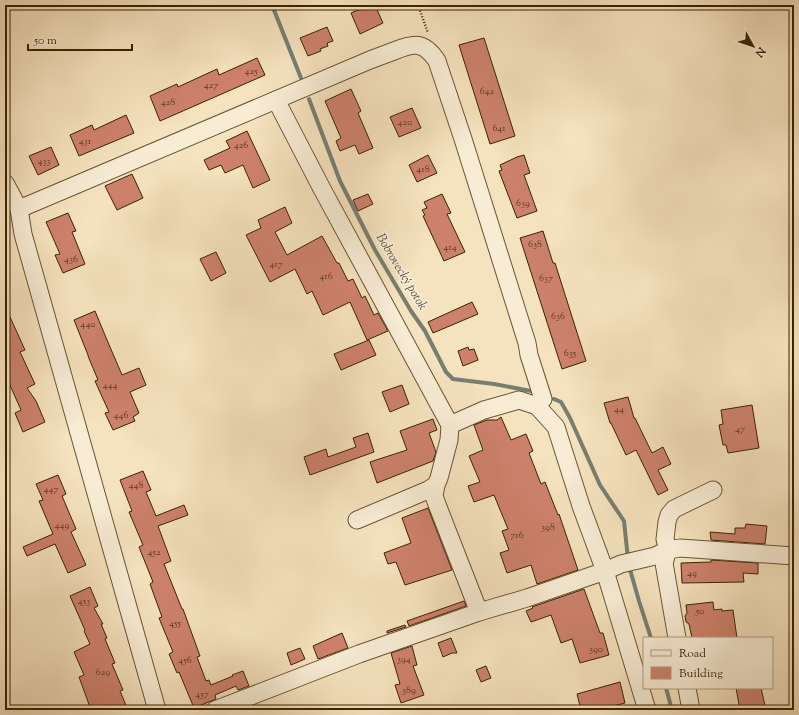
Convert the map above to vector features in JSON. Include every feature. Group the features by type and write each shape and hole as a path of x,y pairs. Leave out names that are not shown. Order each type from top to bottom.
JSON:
{"street":[{"path":"19,209 370,60 408,45 421,47 428,50 437,61 463,139 543,399 537,406"},
{"path":"276,100 321,187 450,425 449,440 434,496 479,612"},
{"path":"5,183 19,209 23,234 157,710"},
{"path":"450,425 484,410 519,400 537,406 556,427 581,506 613,568 647,710"},
{"path":"357,520 428,490 436,485"},
{"path":"677,637 664,563 668,550 665,539 667,522 669,514 674,509 713,490"},
{"path":"215,710 359,654 479,612 527,598 639,559 655,556 668,550 680,548 794,556"},
{"path":"687,689 691,710"}],"path":[{"path":"418,5 427,29 433,55"}],"building":[{"path":"370,5 375,5 383,23 360,34 351,13"},
{"path":"327,27 333,41 327,43 328,46 320,49 321,51 308,56 300,38"},
{"path":"484,38 515,136 490,144 459,45"},
{"path":"257,58 265,75 160,121 150,96 177,84 178,87 217,69 219,75"},
{"path":"351,89 361,111 358,113 373,148 359,154 355,145 340,151 336,141 341,138 325,101"},
{"path":"412,108 421,128 399,137 390,117"},
{"path":"126,115 134,133 79,156 70,135 92,125 94,130"},
{"path":"247,131 270,180 253,188 243,165 225,173 221,165 209,170 204,160 230,148 226,141"},
{"path":"51,147 59,165 38,175 29,156"},
{"path":"428,155 437,173 417,182 409,165"},
{"path":"524,155 530,173 524,175 537,211 517,218 499,171 502,170 500,165"},
{"path":"132,174 143,198 117,210 105,186"},
{"path":"368,194 373,204 358,211 353,200"},
{"path":"442,194 451,213 447,214 465,252 444,261 423,216 425,215 422,210 427,208 424,202"},
{"path":"285,207 292,223 275,232 287,255 322,236 337,263 339,263 348,281 353,279 362,298 365,296 374,315 378,313 388,331 367,340 350,302 323,315 312,291 307,294 295,269 270,282 246,235 261,228 258,220"},
{"path":"68,213 76,231 72,232 85,264 63,273 55,255 60,254 46,222"},
{"path":"543,231 553,263 555,263 586,361 562,369 520,238"},
{"path":"216,252 226,273 211,281 200,259"},
{"path":"472,302 478,314 433,333 428,322"},
{"path":"5,306 25,350 20,352 35,384 27,388 36,401 45,422 23,432 15,413 21,410 5,374"},
{"path":"95,311 122,375 139,368 146,385 130,392 139,413 133,417 135,421 113,430 105,413 109,412 95,381 98,380 74,320"},
{"path":"369,340 376,355 341,370 334,354"},
{"path":"468,347 469,350 474,349 478,360 463,366 458,351"},
{"path":"402,385 409,404 390,412 382,392"},
{"path":"628,397 634,418 652,453 663,447 671,464 658,470 668,490 658,495 636,450 626,455 610,423 604,403"},
{"path":"752,405 759,448 728,453 726,445 723,445 719,425 723,424 721,410"},
{"path":"501,417 511,440 526,434 533,451 529,453 541,484 545,482 558,515 559,514 578,570 537,584 531,565 507,573 500,553 509,550 502,531 508,529 494,495 474,502 468,486 480,482 469,456 483,450 474,425 487,420 497,420"},
{"path":"433,419 437,430 429,433 436,452 433,461 377,483 370,462 407,450 400,431"},
{"path":"368,433 374,452 310,475 304,457 326,449 328,457 356,447 353,438"},
{"path":"143,471 151,490 146,492 156,516 184,505 188,515 158,526 171,561 164,564 183,609 200,656 197,657 206,681 209,680 211,685 243,671 249,686 238,690 236,686 215,695 216,699 194,708 179,672 177,673 169,654 173,652 159,618 162,617 150,584 153,582 139,547 143,545 129,512 132,511 120,480"},
{"path":"58,475 66,494 62,496 76,529 71,532 86,565 68,573 55,544 27,556 23,547 53,534 39,501 43,500 36,484"},
{"path":"428,508 452,570 405,585 396,562 388,564 384,553 411,543 402,518"},
{"path":"746,524 767,526 765,544 711,540 710,532 735,534 735,528 745,528"},
{"path":"711,560 758,563 758,574 743,573 744,582 682,583 681,563 711,562"},
{"path":"90,587 98,606 94,608 103,624 101,624 107,638 105,639 115,663 112,664 123,690 120,691 128,710 108,710 106,706 98,710 91,710 79,677 84,675 74,652 90,644 70,596"},
{"path":"584,589 600,633 603,633 609,655 580,663 572,639 561,643 551,615 531,622 526,611 533,608 532,607"},
{"path":"464,601 466,606 409,626 407,621"},
{"path":"713,602 714,610 733,610 737,637 692,637 689,624 686,622 686,605"},
{"path":"405,625 406,627 387,633 387,631"},
{"path":"342,633 348,648 318,659 313,646"},
{"path":"451,638 457,653 452,653 443,657 438,643"},
{"path":"412,646 417,665 413,666 424,695 401,703 395,685 400,684 391,653"},
{"path":"300,648 305,659 291,665 287,653"},
{"path":"486,666 491,678 481,682 476,670"},
{"path":"620,682 625,703 598,710 581,710 577,694"},
{"path":"736,689 761,689 766,710 740,710"}],"waterway":[{"name":"Bobrovecký potok","path":"272,5 301,78"},
{"name":"Bobrovecký potok","path":"309,99 340,181 375,250 411,311 425,331 446,372 453,379 494,384 531,391"},
{"name":"Bobrovecký potok","path":"554,399 561,402 570,418 600,485 624,521 628,559"},
{"name":"Bobrovecký potok","path":"629,566 651,637"},
{"name":"Bobrovecký potok","path":"666,689 672,710"}]}
